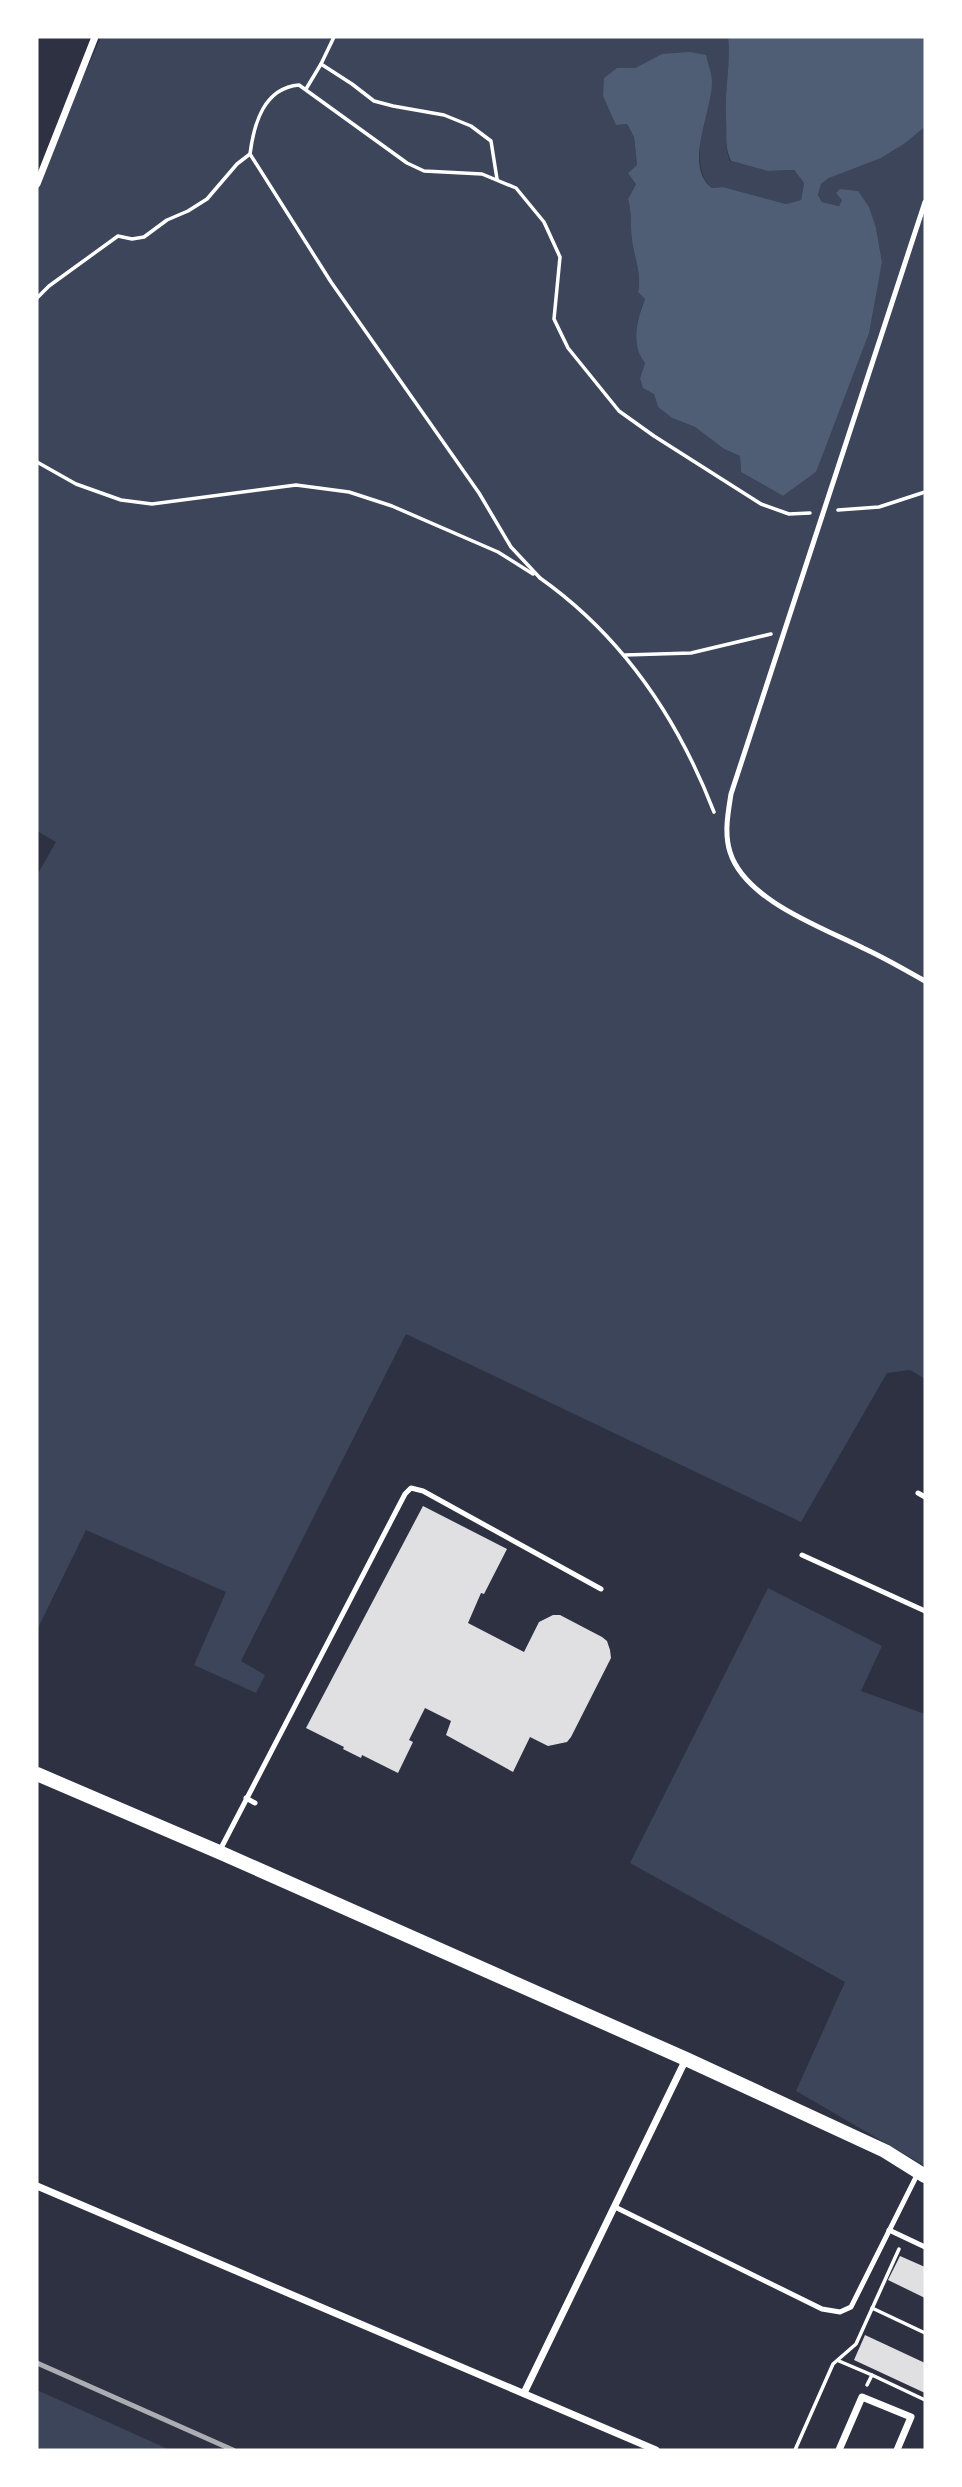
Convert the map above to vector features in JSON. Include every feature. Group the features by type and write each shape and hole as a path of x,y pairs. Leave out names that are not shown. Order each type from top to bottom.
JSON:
{"main road":[{"path":"37,1774 686,2059 885,2151 922,2173"}],"street":[{"path":"37,184 95,37"},
{"path":"524,2393 686,2059"},
{"path":"37,2186 656,2450"},
{"path":"839,2450 862,2397 911,2417 897,2450"}],"lane":[{"path":"925,202 731,794 726,824 730,853 749,884 773,902 886,958 925,981"},
{"path":"219,1852 405,1494 411,1488 423,1491 601,1589"},
{"path":"918,1493 925,1497"},
{"path":"802,1555 925,1611"},
{"path":"273,1746 281,1750"},
{"path":"246,1798 255,1802"},
{"path":"615,2207 822,2309 840,2312 851,2307 889,2230 922,2173"},
{"path":"889,2230 925,2247"}],"path":[{"path":"306,89 334,37"},
{"path":"321,64 373,101 444,115 471,126 491,141 497,179"},
{"path":"37,298 49,286 118,236 132,239 144,237 167,220 207,200 237,164 250,154 257,122 266,102 288,86 299,85 407,163 424,171 482,174 516,188 544,222 560,257 554,319 568,348 619,411 684,456 761,504 789,514 879,507 925,492"},
{"path":"250,154 331,282 479,493 511,547 540,578"},
{"path":"37,462 76,484 121,500 152,504 296,485 325,487 392,506 498,552 558,591 625,655 652,690 677,732 699,772 716,818"},
{"path":"625,655 691,653 758,639 785,628"},
{"path":"795,2450 833,2364 856,2344 904,2237"},
{"path":"872,2308 925,2333"},
{"path":"838,2360 925,2400"},
{"path":"862,2397 872,2375"}],"shaded area":[{"path":"101,37 728,37 726,140 730,161 768,171 794,170 804,183 801,200 786,204 723,187 712,188 705,179 701,167 701,138 712,82 663,54 635,68 617,69 627,124 634,137 637,165 636,184 628,199 638,291 645,298 636,332 640,356 645,363 640,378 654,394 658,407 672,418 695,427 724,449 740,456 741,472 783,496 816,472 878,282 882,262 876,228 842,200 839,206 822,202 818,195 821,184 841,172 885,156 925,127 925,1379 910,1370 887,1373 801,1522 406,1334 241,1661 265,1675 256,1693 194,1665 226,1592 86,1530 37,1630 37,875 56,842 37,831 37,180"},
{"path":"728,37 925,37 925,127 881,158 829,178 821,184 818,195 822,202 839,206 842,200 836,193 840,189 858,191 869,207 882,262 869,333 816,472 783,496 741,472 740,456 724,449 695,427 672,418 658,407 654,394 643,388 640,378 645,363 640,356 636,332 645,299 638,292 638,272 628,199 636,184 628,173 637,165 634,137 627,124 616,125 603,96 604,78 617,68 635,68 662,54 690,52 706,55 712,82 699,153 704,178 712,188 723,187 786,204 801,200 804,183 794,170 768,171 731,161 726,140"},
{"path":"768,1588 882,1646 861,1691 925,1714 925,2166 796,2091 845,1982 630,1863"},
{"path":"37,2390 170,2450 44,2450 37,2447"}],"building":[{"path":"423,1506 507,1549 484,1594 481,1593 468,1623 524,1652 539,1622 553,1615 560,1615 607,1641 611,1658 571,1737 567,1742 548,1746 530,1737 513,1772 446,1735 451,1721 425,1708 409,1740 413,1742 398,1773 362,1755 361,1758 306,1728"},
{"path":"900,2256 925,2267 925,2298 888,2280"},
{"path":"865,2335 925,2363 925,2393 854,2360"}],"railway":[{"path":"37,2363 233,2450"}]}
